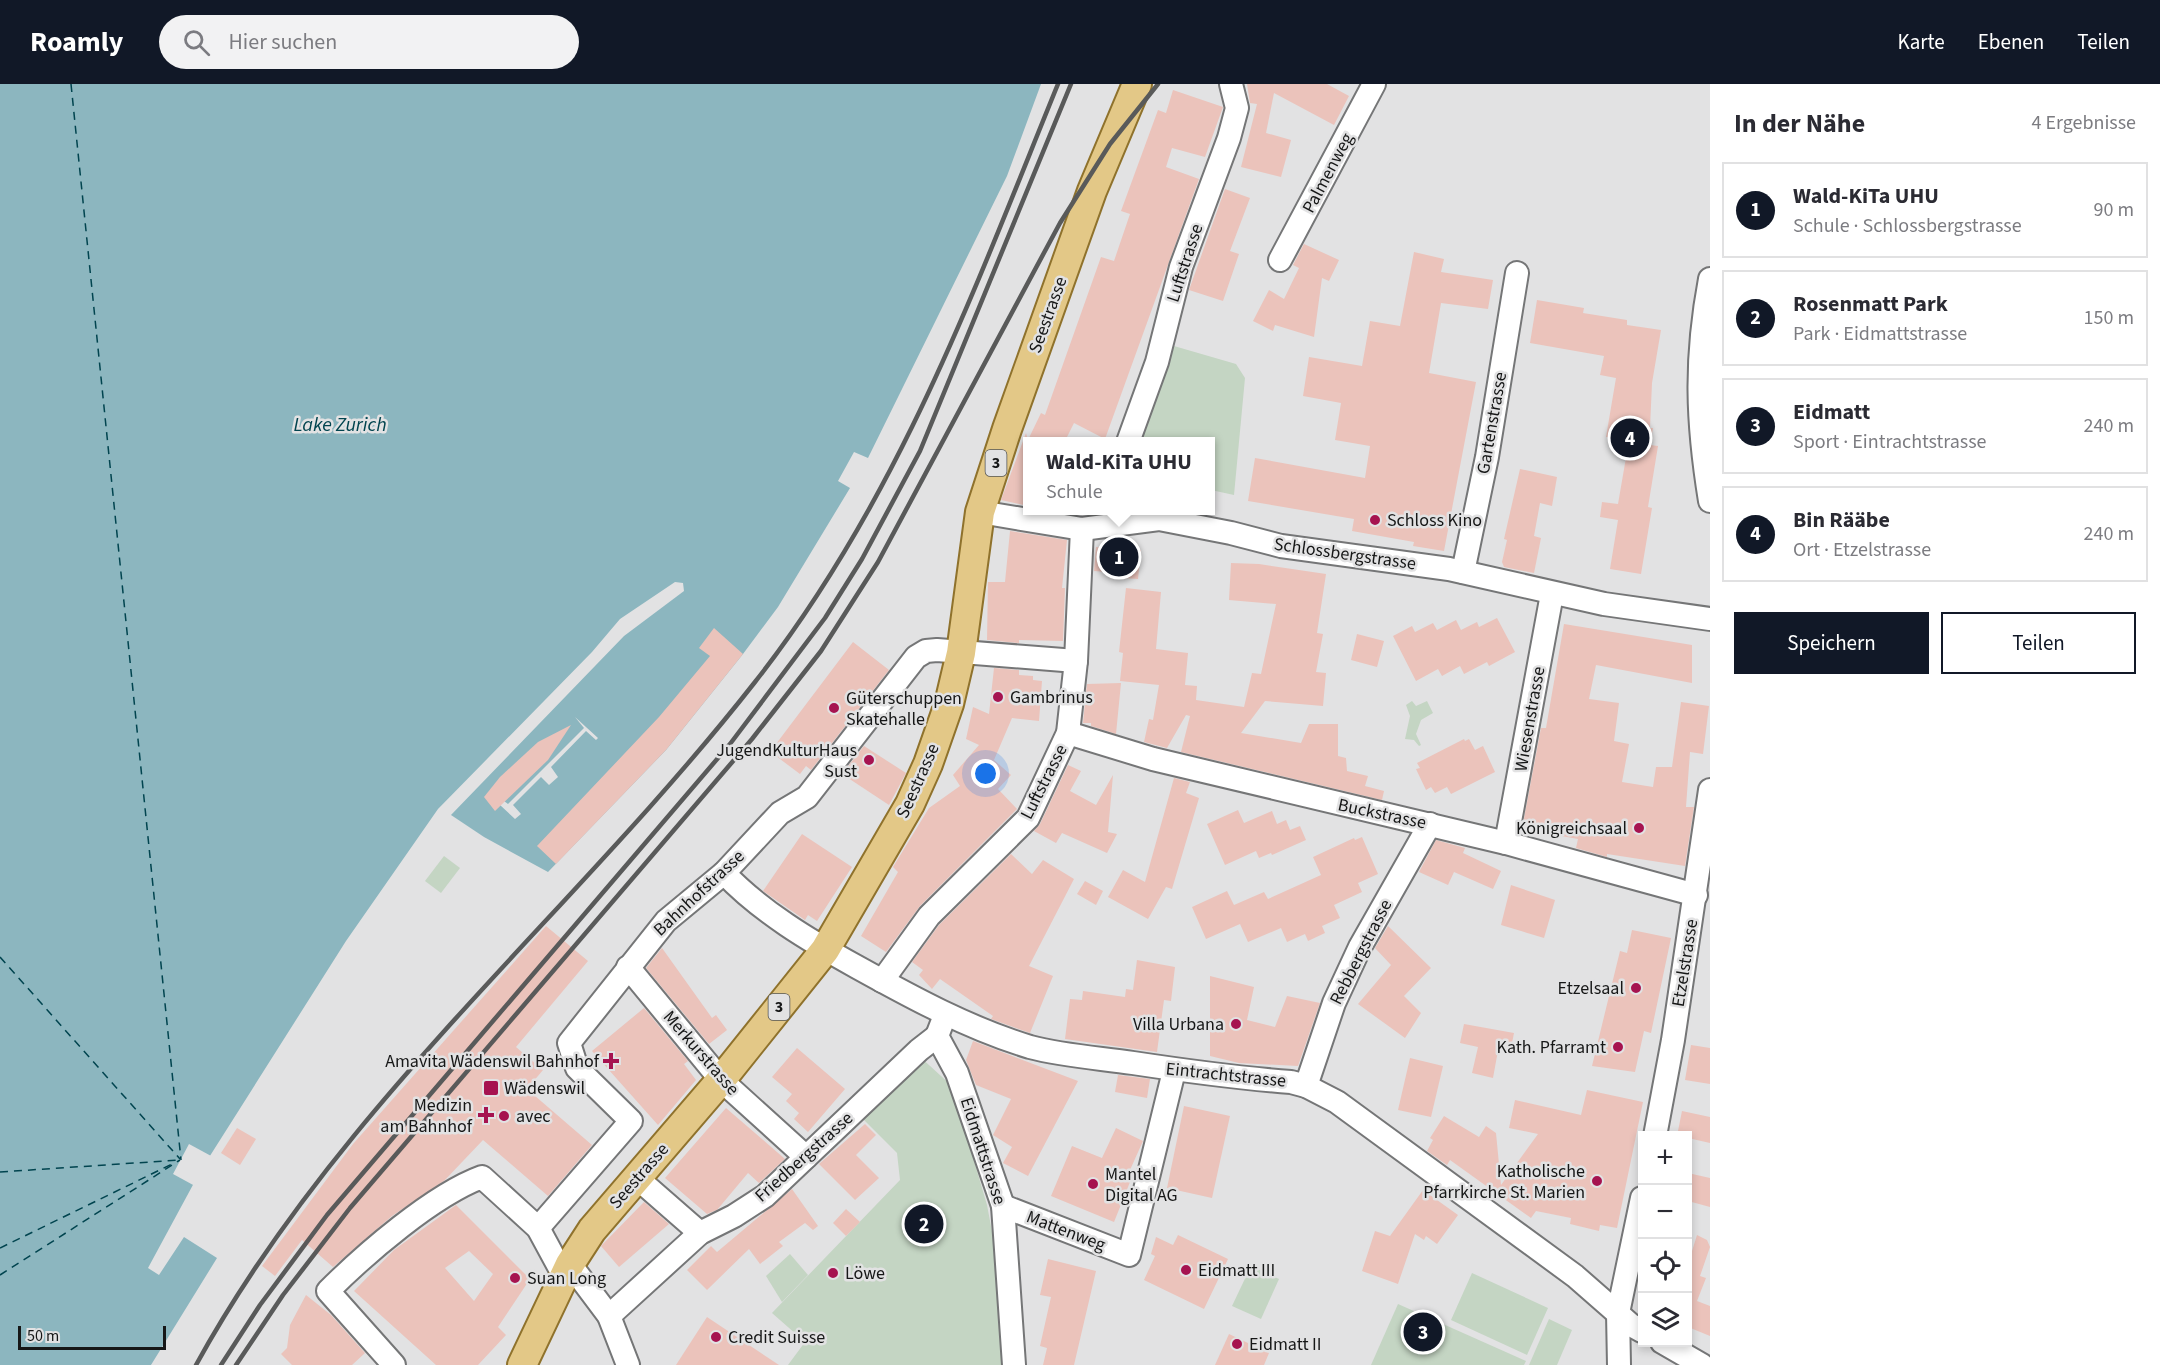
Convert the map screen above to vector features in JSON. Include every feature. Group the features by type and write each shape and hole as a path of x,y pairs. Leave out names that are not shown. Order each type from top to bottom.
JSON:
{"main road":[{"name":"Seestrasse","path":"520,1361 567,1270 592,1230 721,1080 825,950 886,849 928,764 950,704 961,653 980,512 1092,191 1137,84"}],"street":[{"name":"Luftstrasse","path":"1129,437 1156,362 1181,267 1229,138 1237,108 1231,84"},
{"name":"Palmenweg","path":"1280,260 1374,84"},
{"name":"Gartenstrasse","path":"1463,572 1487,457 1517,273"},
{"path":"1710,279 1700,330 1698,400 1710,501"},
{"name":"Schlossbergstrasse","path":"980,512 1096,522 1159,519 1231,532 1281,546 1463,572 1604,604 1710,618"},
{"name":"Luftstrasse","path":"882,981 929,916 1028,819 1068,733 1096,522"},
{"name":"Wiesenstrasse","path":"1506,843 1552,594"},
{"name":"Bahnhofstrasse","path":"538,1228 631,1121 577,1068 569,1043 627,967 666,921 724,873 780,813 807,797 916,657 926,651 937,650 1076,661"},
{"name":"Buckstrasse","path":"1068,733 1217,776 1430,824 1696,895"},
{"name":"Etzelstrasse","path":"1656,1131 1696,895 1710,790"},
{"name":"Rebbergstrasse","path":"1306,1086 1334,1003 1360,947 1430,824"},
{"name":"Eintrachtstrasse","path":"724,873 748,898 825,950 882,981 941,1026 1031,1047 1174,1071 1291,1082 1306,1086 1360,1119 1575,1276 1638,1328"},
{"name":"Merkurstrasse","path":"627,967 721,1080 806,1157"},
{"name":"Friedbergstrasse","path":"609,1316 700,1233 734,1216 765,1196 919,1050 941,1026"},
{"name":"Eidmattstrasse","path":"941,1026 1003,1206 1014,1365"},
{"name":"Mattenweg","path":"1003,1206 1129,1255 1146,1194 1174,1071"},
{"path":"394,1365 328,1291 358,1261 441,1199 459,1186 482,1177 538,1228 567,1270 609,1316 628,1365"},
{"path":"637,1178 700,1233"},
{"path":"1619,1365 1618,1312 1638,1217"},
{"path":"1671,1347 1702,1365"}],"green space":[{"path":"1174,346 1236,364 1245,378 1234,495 1215,491 1215,437 1142,437"},
{"path":"1412,701 1416,706 1427,701 1433,713 1421,720 1416,734 1421,745 1419,746 1414,740 1405,739 1410,716 1406,705"},
{"path":"444,856 460,868 441,893 425,881"},
{"path":"918,1055 952,1086 987,1205 994,1242 1004,1365 788,1365 805,1342 772,1313 900,1180 897,1153 856,1112"},
{"path":"790,1254 808,1275 782,1302 766,1276"},
{"path":"1251,1266 1279,1279 1261,1319 1232,1306"},
{"path":"1472,1273 1548,1308 1527,1355 1451,1320"},
{"path":"1398,1304 1526,1361 1524,1365 1371,1365"},
{"path":"1549,1319 1572,1330 1557,1365 1529,1365"}],"water":[{"name":"Lake Zurich","path":"0,84 1041,84 1007,176 868,458 854,452 838,481 850,488 778,607 666,750 548,872 484,837 451,815 624,636 684,591 683,583 675,582 620,619 592,652 438,809 346,941 201,1170 148,1268 159,1275 184,1237 217,1258 151,1365 0,1365"}],"pier":[{"path":"575,717 598,738 596,740 586,731 551,767 558,777 549,785 541,777 513,805 521,814 515,819 500,805 504,801 508,804 584,728"},
{"path":"189,1144 213,1157 195,1186 173,1174"}],"building":[{"path":"1247,84 1327,84 1349,96 1334,125 1274,93 1266,133 1291,140 1281,177 1241,167 1257,104 1250,103"},
{"path":"1173,90 1223,107 1205,157 1172,148 1166,167 1199,179 1106,437 1101,437 1074,423 1067,437 1029,437 1041,413 1045,415 1101,257 1114,261 1130,214 1121,211 1158,110 1166,113"},
{"path":"1225,189 1250,198 1230,251 1239,254 1223,301 1189,290"},
{"path":"1304,244 1339,260 1329,281 1322,278 1314,337 1275,325 1273,331 1253,321 1269,290 1284,299 1299,268 1293,265"},
{"path":"1414,252 1444,259 1441,272 1493,280 1488,309 1441,303 1429,373 1476,382 1444,551 1413,546 1414,542 1352,531 1354,519 1248,501 1255,458 1365,478 1370,446 1335,440 1341,403 1303,396 1309,357 1362,366 1370,321 1400,326"},
{"path":"1537,300 1584,308 1583,313 1627,320 1627,325 1661,330 1652,383 1650,428 1653,428 1650,445 1658,446 1648,507 1652,508 1641,574 1610,569 1618,520 1600,517 1602,502 1618,504 1628,446 1612,444 1613,438 1606,437 1616,378 1600,375 1604,356 1530,343"},
{"path":"1023,441 1023,505 1001,500"},
{"path":"1520,469 1557,477 1552,506 1540,503 1534,536 1541,538 1534,573 1504,567 1502,562 1507,540 1504,539"},
{"path":"1010,531 1067,540 1062,588 1065,588 1063,641 1019,640 1019,643 987,640 988,582 1005,582"},
{"path":"1096,547 1141,550 1138,579 1108,577 1108,572 1094,571"},
{"path":"1231,563 1259,564 1326,574 1317,633 1323,634 1316,672 1326,673 1323,706 1265,701 1241,733 1301,743 1309,724 1338,724 1338,756 1346,758 1347,771 1368,776 1365,786 1384,791 1382,800 1181,752 1190,716 1186,715 1167,748 1144,742 1149,719 1153,720 1159,685 1120,681 1123,653 1119,652 1126,588 1161,592 1156,649 1188,653 1185,685 1197,686 1196,700 1244,707 1252,673 1261,674 1276,604 1229,600"},
{"path":"1497,618 1515,652 1489,666 1487,662 1464,674 1460,666 1442,676 1438,669 1416,681 1393,636 1412,626 1415,632 1433,623 1437,630 1456,620 1461,630 1477,622 1479,627"},
{"path":"1564,624 1692,645 1692,683 1596,665 1589,699 1619,703 1614,741 1629,744 1622,782 1653,787 1656,767 1672,767 1681,702 1709,706 1703,754 1690,752 1686,807 1694,807 1685,866 1607,854 1607,857 1576,848 1578,839 1522,829 1541,728 1546,728"},
{"path":"714,628 743,654 666,750 556,864 537,846 659,717 710,656 699,648"},
{"path":"1357,634 1384,641 1377,667 1351,660"},
{"name":"Güterschuppen Skatehalle","path":"853,642 889,670 811,770 806,766 800,774 776,756 782,748 776,744"},
{"path":"994,668 1019,670 1019,675 1033,676 1033,680 1042,681 1039,721 1012,718 994,760 1011,775 998,789 1017,809 920,906 886,952 861,936 898,872 893,867 929,808 960,786 953,775 979,745 966,739 973,707 989,714"},
{"path":"1121,683 1116,734 1091,726 1091,723 1083,723 1087,684"},
{"path":"571,725 548,760 495,811 484,797 500,777 538,742"},
{"path":"1464,739 1465,741 1469,739 1475,750 1483,746 1495,772 1451,794 1447,787 1435,793 1431,787 1426,790 1416,769 1420,768 1417,763"},
{"name":"JugendKulturHaus Sust","path":"864,746 906,773 889,805 842,774"},
{"path":"1068,765 1081,771 1070,791 1096,805 1113,775 1108,832 1117,834 1107,853 1062,833 1056,843 1034,831 1040,824"},
{"path":"1174,778 1190,782 1186,793 1199,798 1172,889 1166,887 1148,919 1108,897 1123,870 1145,882"},
{"path":"1238,810 1244,823 1272,811 1277,824 1286,820 1290,830 1300,826 1306,840 1272,855 1271,853 1259,858 1256,851 1225,865 1207,824"},
{"path":"802,834 852,867 817,921 808,915 805,920 763,891"},
{"path":"1362,837 1378,874 1358,883 1362,892 1334,905 1340,918 1322,926 1325,933 1308,941 1305,934 1287,942 1281,928 1248,942 1240,924 1206,939 1192,907 1227,891 1234,905 1264,892 1268,899 1321,875 1313,857 1354,838 1355,840"},
{"path":"1436,840 1465,848 1463,853 1501,871 1493,889 1454,872 1448,885 1419,872"},
{"path":"1011,854 1032,874 1043,860 1074,879 1029,966 1053,976 1030,1033 991,1019 993,1016 940,979 932,989 919,975 923,970 912,962 939,925"},
{"path":"1085,881 1103,891 1096,905 1077,894"},
{"path":"1511,885 1555,900 1544,938 1501,925"},
{"path":"546,926 588,961 516,1047 543,1070 527,1089 592,1145 548,1196 483,1140 444,1181 392,1216 333,1267 302,1240 275,1276 262,1266 353,1144"},
{"path":"1388,926 1431,968 1404,996 1421,1013 1405,1038 1358,1004 1391,965 1375,948"},
{"name":"Etzelsaal","path":"1632,930 1671,938 1651,1033 1644,1031 1635,1072 1592,1066 1620,951 1627,953"},
{"path":"662,948 712,1018 716,1015 727,1030 709,1044 646,968"},
{"path":"1137,960 1175,967 1171,1001 1164,1000 1157,1052 1065,1039 1070,999 1082,1000 1083,991 1125,997 1126,989 1133,990"},
{"name":"Villa Urbana","path":"1210,976 1254,987 1247,1020 1275,1027 1287,996 1320,1003 1298,1066 1239,1063 1210,1056"},
{"path":"644,1008 688,1061 684,1064 696,1080 658,1125 592,1051"},
{"path":"1464,1024 1514,1033 1511,1048 1499,1045 1493,1078 1472,1073 1478,1047 1460,1043"},
{"path":"973,1041 1078,1081 1028,1176 1003,1163 1012,1147 993,1135 1011,1099 976,1085 966,1060"},
{"path":"1691,1045 1710,1048 1710,1084 1685,1080"},
{"path":"797,1048 845,1089 808,1132 794,1119 799,1113 786,1101 792,1094 772,1077"},
{"path":"1410,1058 1443,1066 1431,1117 1398,1110"},
{"path":"1118,1075 1150,1079 1147,1098 1115,1092"},
{"path":"1587,1090 1643,1102 1617,1228 1600,1225 1599,1231 1570,1224 1571,1218 1536,1211 1531,1218 1450,1160 1447,1165 1427,1151 1433,1140 1430,1138 1444,1116 1479,1137 1486,1126 1496,1133 1501,1185 1538,1134 1509,1128 1515,1100 1581,1115"},
{"path":"1184,1106 1230,1116 1212,1198 1167,1188"},
{"path":"726,1108 785,1159 759,1183 748,1173 717,1210 707,1214 665,1178"},
{"path":"1682,1111 1710,1117 1710,1143 1692,1139 1692,1131 1678,1131"},
{"path":"865,1124 876,1135 856,1155 879,1178 855,1200 819,1164"},
{"path":"237,1128 256,1139 240,1165 221,1153"},
{"name":"Mantel Digital AG","path":"1116,1128 1143,1141 1130,1170 1134,1172 1114,1222 1051,1196 1072,1146 1102,1158"},
{"path":"1692,1174 1710,1178 1710,1207 1692,1202"},
{"path":"792,1189 818,1226 813,1230 805,1223 779,1242 783,1246 760,1264 749,1249 707,1290 687,1270 711,1246 717,1252"},
{"path":"1423,1190 1458,1215 1437,1244 1426,1236 1424,1240 1415,1234 1398,1284 1362,1271 1375,1231 1390,1236"},
{"path":"644,1202 669,1224 619,1267 601,1246"},
{"path":"456,1205 530,1279 498,1327 506,1335 478,1365 436,1365 354,1291 394,1250","holes":["469,1251 493,1274 474,1301 445,1268"]},
{"path":"846,1209 860,1222 846,1236 833,1223"},
{"name":"Eidmatt III","path":"1178,1235 1228,1259 1204,1309 1144,1280 1155,1256 1151,1254 1156,1237 1173,1245"},
{"path":"1697,1235 1707,1240 1710,1247 1700,1276 1706,1278 1697,1301 1710,1306 1710,1336 1692,1329 1692,1251"},
{"path":"1048,1259 1096,1271 1074,1365 1043,1365 1047,1348 1040,1346 1051,1297 1040,1295"},
{"path":"306,1295 331,1315 365,1353 352,1365 292,1365 281,1354 287,1348 290,1325"},
{"name":"Credit Suisse","path":"707,1317 779,1365 676,1365"},
{"name":"Eidmatt II","path":"1229,1334 1269,1353 1264,1365 1215,1365"}],"ferry route":[{"path":"71,84 181,1160"},
{"path":"0,957 180,1159"},
{"path":"0,1172 180,1160"},
{"path":"0,1275 180,1160"},
{"path":"0,1248 172,1164"}],"railway":[{"path":"196,1365 254,1270 318,1181 388,1095 461,1012 685,767 755,682 806,613 851,541 928,394 962,318 1058,84"},
{"path":"221,1365 260,1305 327,1215 730,744 825,618 862,559 920,451 1071,84"},
{"path":"236,1365 283,1295 350,1208 752,739 821,651 878,562 1060,223 1110,144 1158,84"}],"place":[{"name":"Bin Rääbe","path":"1630,438"},
{"name":"Schloss Kino","path":"1375,520"},
{"name":"Wald-KiTa UHU","path":"1119,557"},
{"name":"Gambrinus","path":"998,697"},
{"name":"Güterschuppen Skatehalle","path":"834,708"},
{"name":"JugendKulturHaus Sust","path":"869,760"},
{"name":"Königreichsaal","path":"1639,828"},
{"name":"Etzelsaal","path":"1636,988"},
{"name":"Villa Urbana","path":"1236,1024"},
{"name":"Kath. Pfarramt","path":"1618,1047"},
{"name":"Amavita Wädenswil Bahnhof","path":"611,1061"},
{"name":"Wädenswil","path":"491,1088"},
{"name":"Medizin am Bahnhof","path":"486,1115"},
{"name":"avec","path":"504,1116"},
{"name":"Katholische Pfarrkirche St. Marien","path":"1597,1181"},
{"name":"Mantel Digital AG","path":"1093,1184"},
{"name":"Rosenmatt Park","path":"924,1224"},
{"name":"Eidmatt III","path":"1186,1270"},
{"name":"Löwe","path":"833,1273"},
{"name":"Suan Long","path":"515,1278"},
{"name":"Eidmatt","path":"1423,1332"},
{"name":"Credit Suisse","path":"716,1337"},
{"name":"Eidmatt II","path":"1237,1344"}]}
